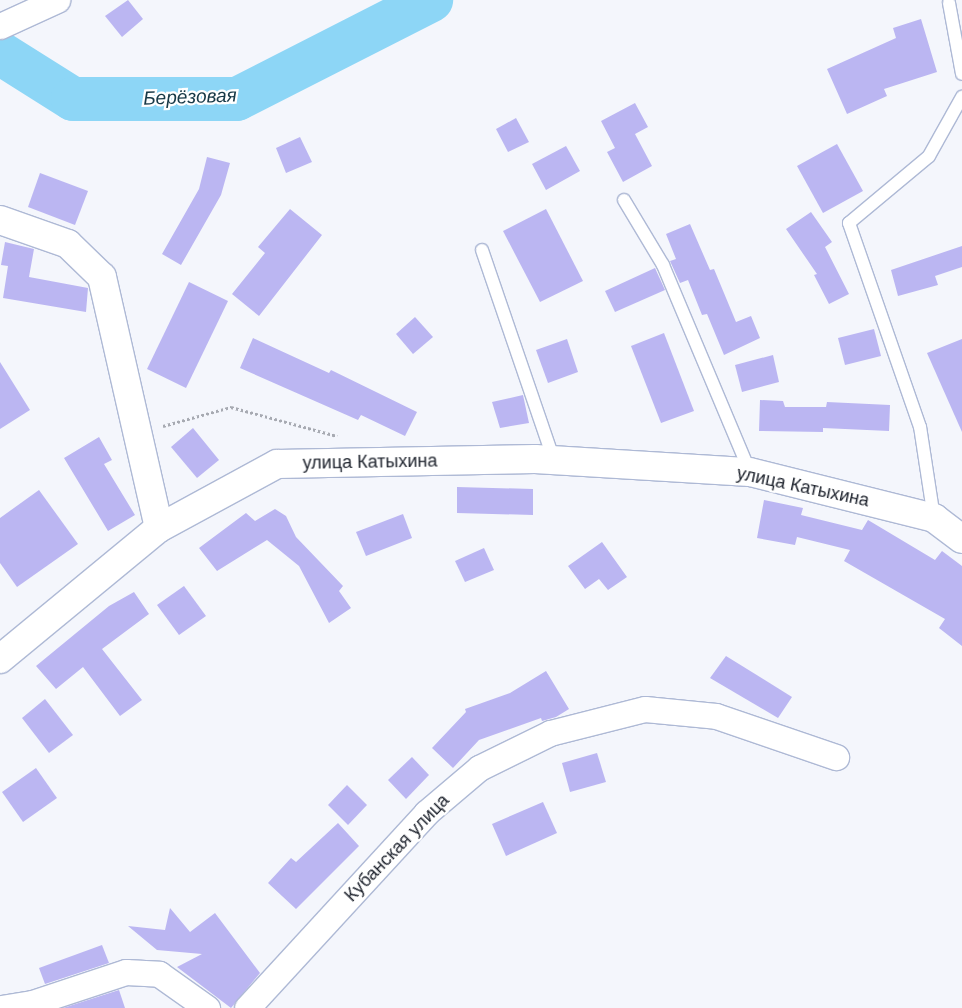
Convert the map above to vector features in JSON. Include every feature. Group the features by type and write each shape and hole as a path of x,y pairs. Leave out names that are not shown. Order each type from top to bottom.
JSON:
{"street":[{"path":"0,26 57,0"},
{"path":"0,220 68,244 102,277 159,528"},
{"name":"улица Катыхина","path":"0,659 159,528 277,464 554,460 750,472 934,518 962,539"},
{"name":"Кубанская улица","path":"247,1008 426,813 479,768 550,733 645,709 716,716 836,757"},
{"path":"1,1008 32,1003 126,972 160,974 208,1008"}],"lane":[{"path":"949,3 962,74"},
{"path":"934,518 920,427 849,222 929,156 962,97"},
{"path":"624,200 663,265 750,472"},
{"path":"482,250 554,460"}],"path":[{"path":"138,434 230,407 340,437"}],"building":[{"path":"128,0 143,19 122,37 105,16"},
{"path":"921,19 937,72 884,89 887,96 847,114 827,69 896,38 893,28"},
{"path":"635,103 648,127 635,134 652,166 623,182 607,152 615,148 601,121"},
{"path":"516,118 529,142 508,152 496,129"},
{"path":"300,137 312,162 286,173 276,148"},
{"path":"837,144 863,191 823,213 797,166"},
{"path":"566,146 580,171 546,190 532,164"},
{"path":"207,157 230,163 221,195 181,265 162,254 199,189"},
{"path":"40,173 88,191 75,225 28,207"},
{"path":"290,209 322,235 259,316 232,294 265,253 258,247"},
{"path":"546,209 583,281 540,302 503,231"},
{"path":"811,212 832,242 825,247 849,294 829,304 814,275 817,274 786,229"},
{"path":"690,224 710,270 714,269 736,322 751,316 760,338 724,355 707,314 702,315 688,280 680,283 670,261 676,259 666,234"},
{"path":"5,242 34,249 29,277 88,288 86,312 3,298 8,266 1,265"},
{"path":"962,246 962,267 935,276 938,285 898,296 891,270"},
{"path":"655,268 665,290 615,312 605,291"},
{"path":"189,282 228,301 186,388 147,369"},
{"path":"415,317 433,337 413,354 396,334"},
{"path":"874,329 881,356 845,365 838,338"},
{"path":"664,333 694,411 661,423 631,346"},
{"path":"253,338 329,373 331,370 417,412 405,436 361,415 358,420 240,368"},
{"path":"567,339 578,372 548,383 536,350"},
{"path":"962,339 962,432 927,353"},
{"path":"773,355 779,382 742,392 735,365"},
{"path":"0,362 30,410 0,429"},
{"path":"523,395 529,423 500,428 492,402"},
{"path":"760,400 783,401 785,407 826,407 827,402 890,405 889,431 823,428 823,432 759,431"},
{"path":"193,428 219,460 197,478 171,447"},
{"path":"99,437 112,460 104,464 135,515 108,531 64,458"},
{"path":"457,487 533,489 533,515 457,513"},
{"path":"39,490 78,544 17,587 0,563 0,518"},
{"path":"764,500 803,508 801,515 862,530 868,520 935,560 942,551 962,566 962,646 939,628 945,619 844,561 850,550 797,537 795,545 757,538"},
{"path":"275,509 286,516 296,537 343,586 339,591 351,608 329,623 299,566 267,540 217,571 199,548 246,513 255,521"},
{"path":"403,514 412,538 366,556 356,532"},
{"path":"602,542 627,577 608,590 599,579 585,589 568,566"},
{"path":"484,548 494,570 465,582 455,561"},
{"path":"184,586 206,616 179,635 157,605"},
{"path":"134,592 149,614 102,649 142,700 120,716 83,667 56,689 36,666 109,606"},
{"path":"726,656 792,697 778,718 710,678"},
{"path":"546,671 569,709 556,717 542,721 541,718 479,740 453,768 432,748 466,712 465,709 510,693"},
{"path":"45,699 73,735 49,753 22,718"},
{"path":"597,753 606,782 570,792 562,763"},
{"path":"412,757 429,775 406,799 388,780"},
{"path":"36,768 57,798 23,822 2,792"},
{"path":"347,785 367,805 348,825 328,805"},
{"path":"543,802 557,833 506,856 492,824"},
{"path":"338,823 359,846 296,909 268,883 291,858 296,862"},
{"path":"170,908 190,932 215,913 260,973 231,1008 177,967 202,954 157,950 128,926 165,930"},
{"path":"102,945 109,963 45,984 39,968"},
{"path":"119,990 125,1008 63,1008"}],"waterway":[{"name":"Берёзовая","path":"0,53 73,99 237,99 431,0"}]}
